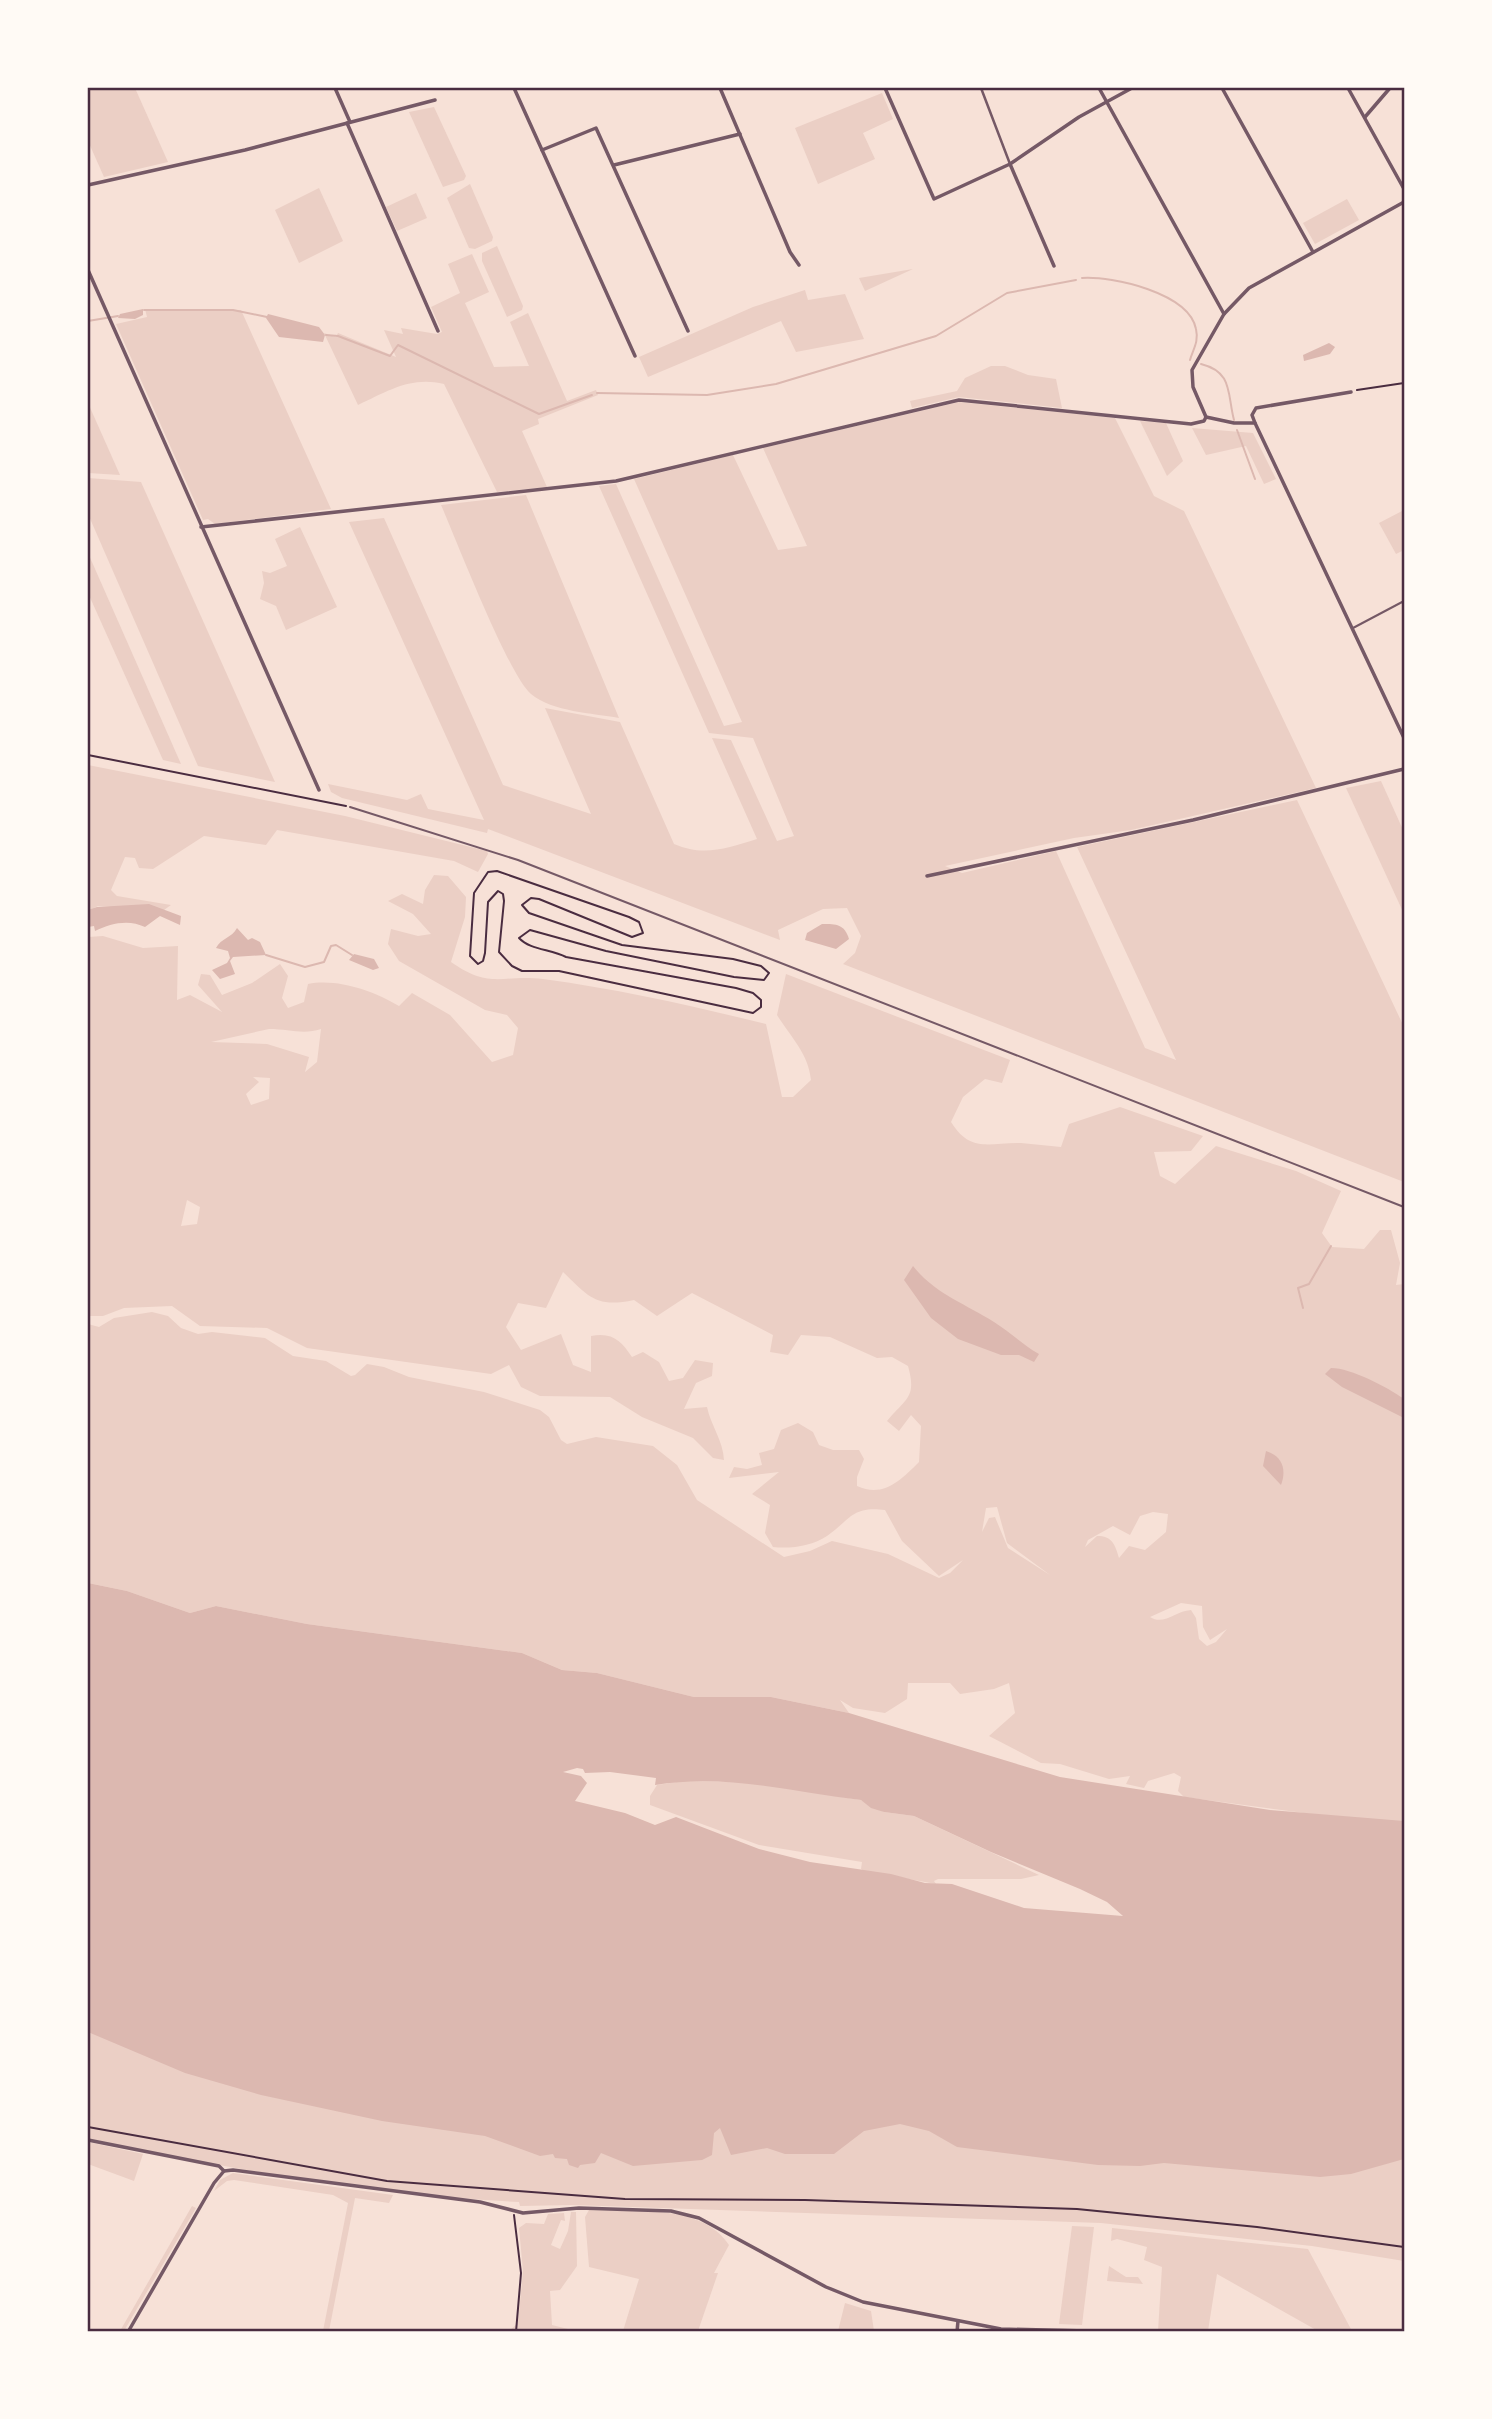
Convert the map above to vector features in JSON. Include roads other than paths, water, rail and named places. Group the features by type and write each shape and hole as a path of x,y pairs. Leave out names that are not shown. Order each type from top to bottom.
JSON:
{"street":[{"path":"335,88 438,331"},
{"path":"514,88 635,356"},
{"path":"720,88 799,265"},
{"path":"886,88 934,199 1010,164 1107,101 1132,88"},
{"path":"981,88 1054,266"},
{"path":"1100,88 1224,314"},
{"path":"1222,88 1313,252"},
{"path":"1348,88 1405,189"},
{"path":"1365,117 1390,88"},
{"path":"88,186 435,100"},
{"path":"542,150 596,128 688,331"},
{"path":"614,165 740,135"},
{"path":"1206,417 1194,387 1192,370 1224,314 1249,288 1405,202"},
{"path":"88,270 319,790"},
{"path":"1350,392 1256,408 1252,415 1405,738"},
{"path":"201,527 616,481 959,400 1191,424 1204,421 1206,417"},
{"path":"1206,417 1234,424 1255,423"},
{"path":"927,876 1193,820 1405,769"},
{"path":"88,2140 219,2166 224,2172"},
{"path":"128,2332 214,2183 224,2172 242,2171 502,2206 528,2213 579,2207 686,2213 826,2287 863,2302 1010,2330 1127,2332"},
{"path":"957,2332 958,2322"}],"lane":[{"path":"1352,628 1405,601"},
{"path":"350,807 483,847 1405,1207"}],"waterway":[{"path":"1082,278 1112,280 1148,289 1180,306 1190,316 1197,334 1190,360"},
{"path":"597,393 707,395 776,384 936,336 1007,293 1076,280"},
{"path":"144,310 233,310 267,317"},
{"path":"88,321 118,316"},
{"path":"326,335 338,336 390,356 398,345 539,414 592,395"},
{"path":"1201,364 1219,372 1224,378 1234,420"},
{"path":"1237,430 1255,479"},
{"path":"266,955 305,967 324,962 331,946 336,945 352,955"},
{"path":"1303,1308 1298,1288 1309,1284 1331,1246"}]}
